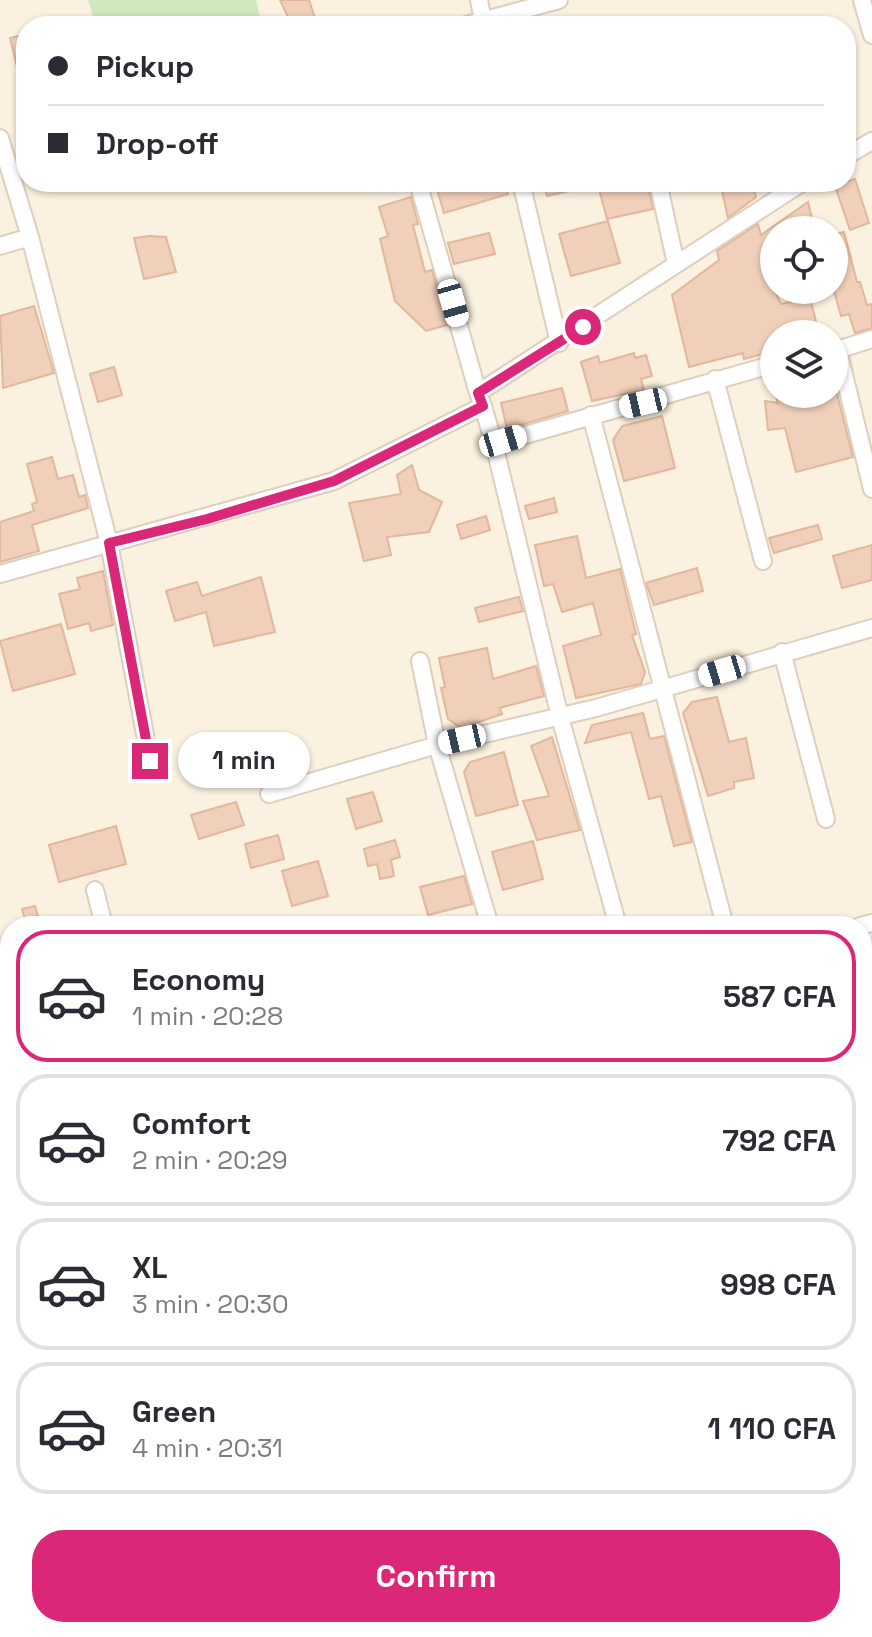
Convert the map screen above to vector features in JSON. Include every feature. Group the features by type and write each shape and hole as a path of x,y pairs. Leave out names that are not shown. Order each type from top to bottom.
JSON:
{"street":[{"path":"509,16 559,0"},
{"path":"862,0 872,35"},
{"path":"0,138 16,191"},
{"path":"16,192 109,543 150,761"},
{"path":"421,192 494,444 560,717 615,916"},
{"path":"523,192 559,343"},
{"path":"660,192 676,264"},
{"path":"0,574 207,519 334,481 481,400 778,192"},
{"path":"0,246 30,237"},
{"path":"848,346 872,339"},
{"path":"494,444 760,368"},
{"path":"715,379 763,561"},
{"path":"848,396 872,489"},
{"path":"591,415 722,916"},
{"path":"269,794 437,745 560,717 663,689 872,628"},
{"path":"782,652 826,819"},
{"path":"420,661 437,745 487,916"},
{"path":"95,890 102,916"}],"green space":[{"path":"88,0 256,0 260,16 93,16"}],"building":[{"path":"280,0 309,0 314,16 287,16"},
{"path":"16,36 16,62 10,38"},
{"path":"856,182 869,223 850,230 848,216 845,216 837,192 856,192"},
{"path":"438,192 508,194 444,213"},
{"path":"600,192 649,192 653,209 607,219"},
{"path":"722,192 755,192 756,197 728,218"},
{"path":"411,197 418,224 413,225 425,272 432,270 447,325 426,331 395,301 380,239 388,236 379,207"},
{"path":"808,202 812,216 788,216"},
{"path":"608,221 620,263 571,276 559,234"},
{"path":"758,224 760,304 812,304 816,320 760,320 760,355 744,359 743,353 689,367 672,295 719,260 717,251"},
{"path":"489,233 495,254 454,264 448,243"},
{"path":"166,237 176,272 144,279 134,238"},
{"path":"848,247 857,282 860,282 867,305 872,304 872,328 855,333 849,314 841,316 838,304 848,304"},
{"path":"34,306 54,373 3,388 0,316"},
{"path":"634,353 635,358 646,355 652,376 641,379 644,390 592,401 581,362 598,356 600,363"},
{"path":"114,367 122,395 98,402 90,374"},
{"path":"562,388 568,411 507,429 501,403"},
{"path":"766,408 841,408 853,457 796,472 785,428 768,430"},
{"path":"662,416 675,468 624,481 613,440 622,426"},
{"path":"52,457 58,479 73,475 79,497 85,495 88,508 32,525 39,551 0,562 0,522 34,511 32,504 37,502 27,464"},
{"path":"412,465 419,490 442,502 429,532 387,537 391,555 364,561 349,503 401,494 397,475"},
{"path":"554,498 557,512 529,519 525,506"},
{"path":"486,516 490,530 461,539 457,525"},
{"path":"818,525 822,539 774,553 769,538"},
{"path":"577,536 586,578 620,569 636,634 632,635 645,672 641,684 576,698 563,646 601,635 593,603 562,612 553,584 544,586 535,545"},
{"path":"872,545 872,580 842,588 833,556"},
{"path":"697,568 703,591 654,605 646,583"},
{"path":"103,571 113,625 91,631 89,623 68,629 59,594 80,589 77,578"},
{"path":"261,577 275,632 214,646 206,612 175,621 166,591 197,582 202,596"},
{"path":"519,597 523,611 479,622 475,608"},
{"path":"61,624 75,674 13,691 0,641"},
{"path":"487,648 493,679 536,666 544,696 500,708 502,714 461,728 448,719 441,688 445,687 439,658"},
{"path":"717,697 729,742 746,738 754,778 734,782 734,788 708,796 683,713 692,702"},
{"path":"643,713 650,739 664,736 692,842 674,846 661,796 649,799 631,732 585,743 592,725"},
{"path":"552,737 580,830 537,840 523,801 549,796 531,746"},
{"path":"504,752 518,805 476,816 464,772 470,762"},
{"path":"373,792 382,821 356,829 347,799"},
{"path":"236,802 244,825 199,839 191,815"},
{"path":"116,826 126,864 59,882 49,845"},
{"path":"278,835 284,859 251,868 245,844"},
{"path":"395,840 400,857 391,860 394,876 380,879 377,864 368,866 364,849"},
{"path":"533,841 543,879 503,890 492,852"},
{"path":"318,861 328,896 292,906 282,871"},
{"path":"464,876 472,904 428,915 420,887"},
{"path":"35,906 38,916 24,916 22,909"}],"route":[{"path":"150,761 109,543 207,519 334,481 410,440 483,406 478,393 583,327"}]}
